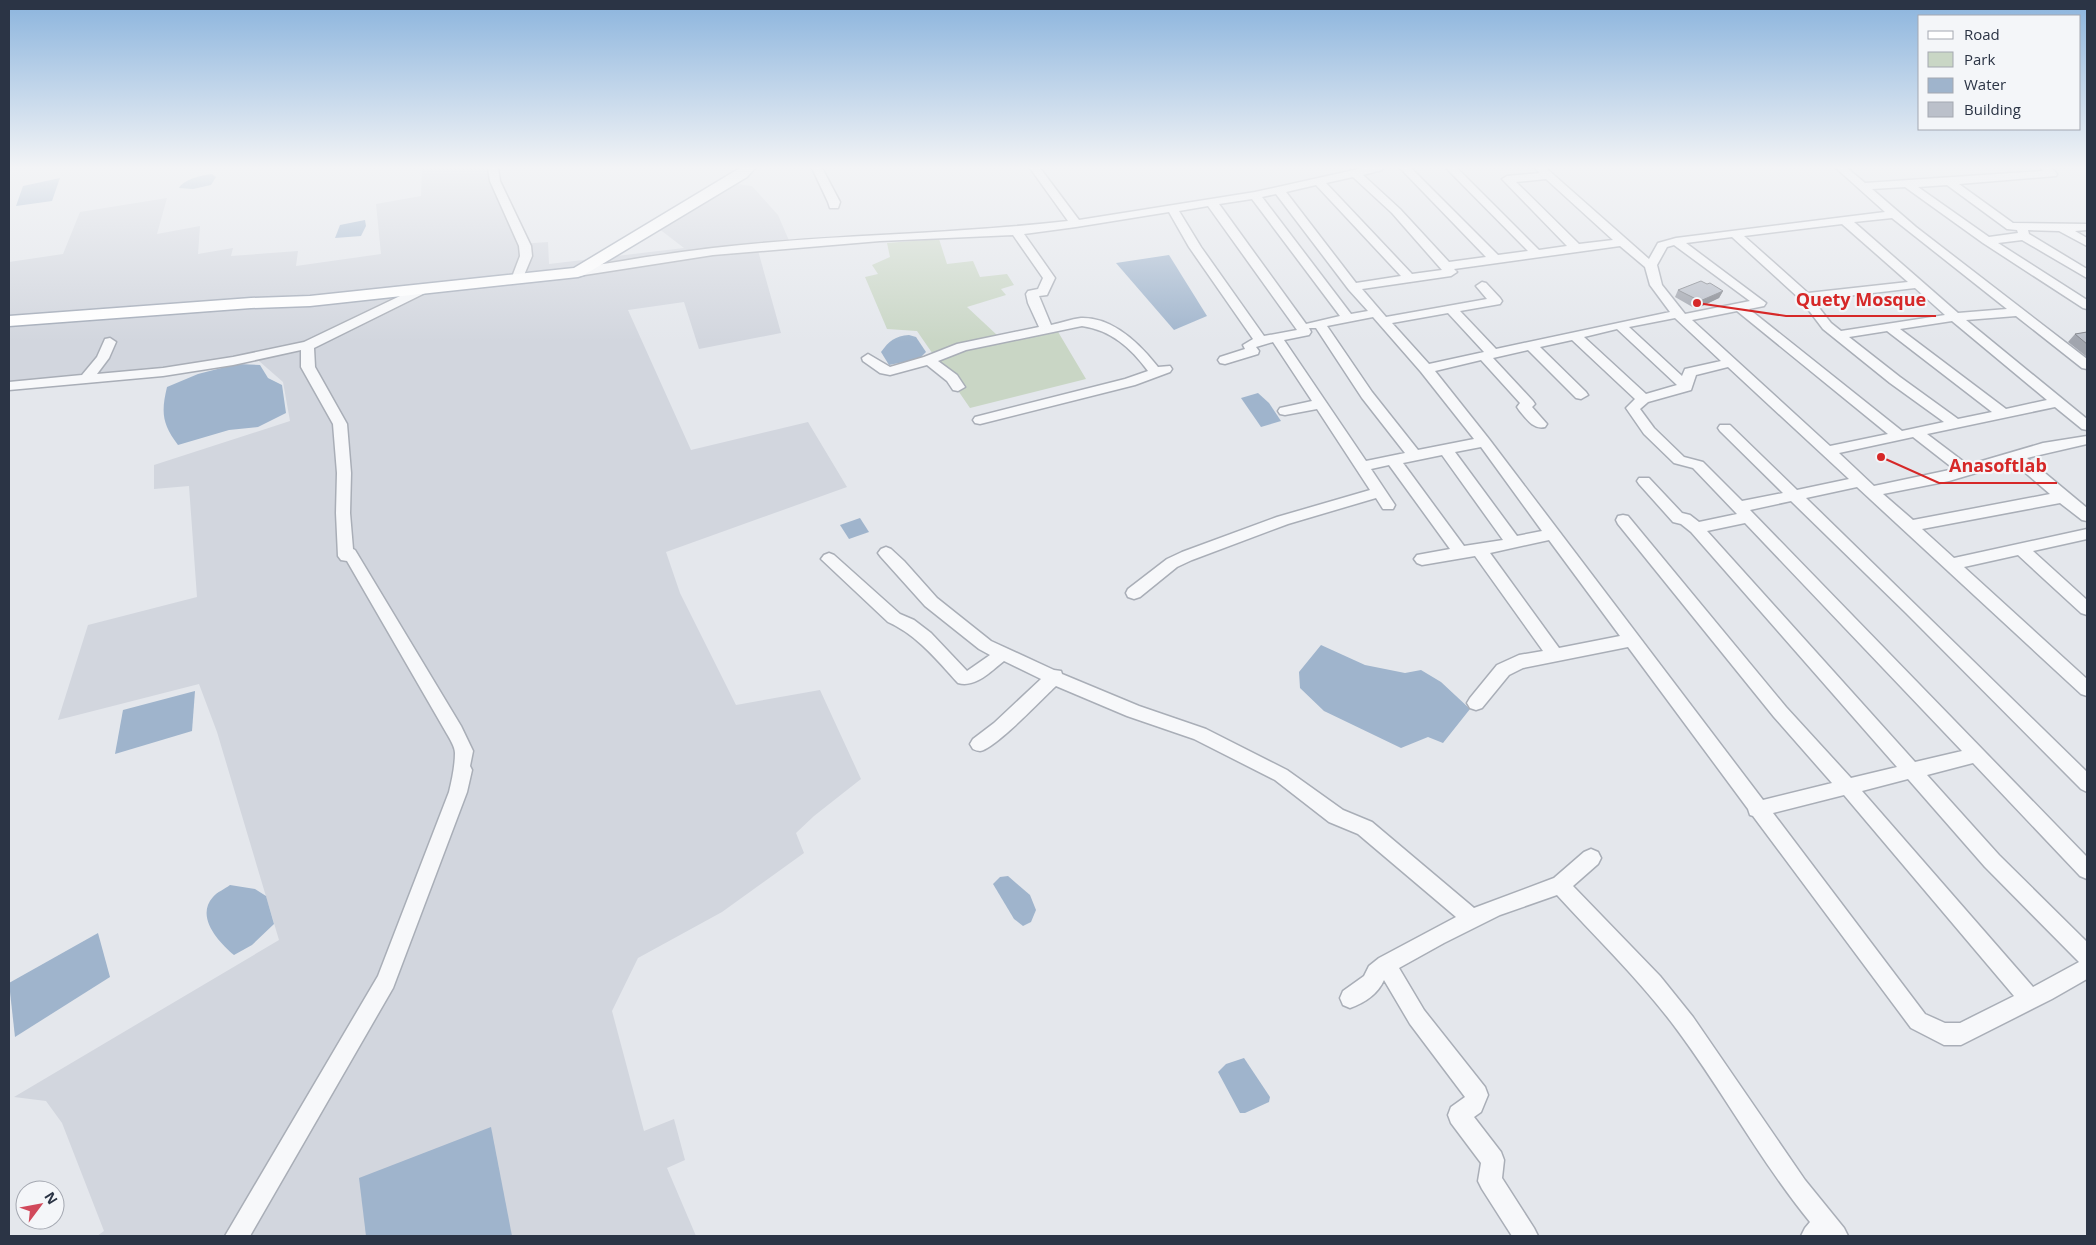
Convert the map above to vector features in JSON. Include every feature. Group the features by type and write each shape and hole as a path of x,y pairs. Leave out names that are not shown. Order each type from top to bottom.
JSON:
{"main road":[{"path":"9,321 251,303 310,301 578,272 655,226"}],"street":[{"path":"516,226 525,246 526,256 518,277"},
{"path":"578,272 714,251 880,238 1016,231 1058,226"},
{"path":"1183,226 1195,247 1260,340"},
{"path":"1225,360 1253,352 1249,344 1260,340 1276,339 1304,332 1229,226"},
{"path":"1279,226 1348,318"},
{"path":"1307,226 1353,287 1426,370 1484,442 1757,809 1918,1021 1944,1034 1961,1034 2030,1000 2087,968"},
{"path":"1360,226 1409,278"},
{"path":"1353,287 1451,272 1410,226"},
{"path":"1462,226 1496,260"},
{"path":"1509,226 1537,254"},
{"path":"1555,226 1577,248"},
{"path":"1605,226 1641,259 1651,265"},
{"path":"1793,226 1676,241 1662,245 1651,265 1656,285 1681,316 1730,363 1828,450 2087,689"},
{"path":"1852,226 1956,317 2087,426"},
{"path":"1910,226 2087,365"},
{"path":"1966,226 2087,305"},
{"path":"2010,226 2023,231 2087,274"},
{"path":"1987,241 2023,231 2087,227"},
{"path":"2062,228 2087,243"},
{"path":"1016,231 1048,278 1043,292 1032,294 1038,313 1046,328"},
{"path":"1734,233 1805,297 1827,326 1895,380 1955,424"},
{"path":"1426,370 1620,325 1760,303 1676,241"},
{"path":"1447,266 1622,242"},
{"path":"1805,297 1918,284"},
{"path":"1301,326 1348,318 1380,317 1451,309 1496,301 1482,286"},
{"path":"9,386 163,372 233,361 307,346 423,289"},
{"path":"1739,307 1900,436"},
{"path":"1451,309 1528,404 1524,407 1540,424"},
{"path":"1838,335 1956,317 2020,312"},
{"path":"868,358 885,370 890,371 929,360 962,347 1082,322 1105,327 1132,343 1161,371 1130,382 980,420"},
{"path":"1319,323 1367,395 1414,455"},
{"path":"1620,325 1686,387"},
{"path":"1889,327 2003,414"},
{"path":"1576,336 1643,399"},
{"path":"2056,339 2072,336"},
{"path":"1134,593 1172,563 1187,556 1291,518 1349,500 1384,498 1276,339"},
{"path":"87,378 103,358 110,342"},
{"path":"237,1236 386,982 458,792 463,770 461,766 464,751 455,731 350,554 346,556 343,514 344,473 340,424 308,367 307,346"},
{"path":"1532,346 1581,395"},
{"path":"929,360 952,378 958,387"},
{"path":"1686,387 1690,372 1730,363"},
{"path":"1686,387 1643,399 1634,408 1649,431 1679,460 1698,465 2087,870"},
{"path":"1828,450 2058,402"},
{"path":"1285,411 1319,404"},
{"path":"1725,428 2087,784"},
{"path":"1915,432 1966,471"},
{"path":"1872,491 1966,471 2043,448 2087,440"},
{"path":"1362,466 1484,442"},
{"path":"1445,449 1514,543"},
{"path":"2016,456 2087,516"},
{"path":"1393,460 1461,553"},
{"path":"1696,528 1794,495 1861,481"},
{"path":"1644,482 1678,518 1685,519 1696,528 1992,861 2087,956"},
{"path":"1910,526 2063,496"},
{"path":"1623,520 1780,712 1950,904 2030,1000"},
{"path":"1422,559 1479,550 1552,534"},
{"path":"1951,564 2087,534"},
{"path":"2021,549 2084,601"},
{"path":"1479,550 1555,655"},
{"path":"886,553 899,564 931,602 985,645 1055,676 1085,692 1200,734 1265,766 1336,816 1365,828 1472,918"},
{"path":"829,559 894,618 908,624 925,637 964,678 971,677 1004,653"},
{"path":"1476,703 1503,670 1519,662 1631,640"},
{"path":"979,744 1000,728 1055,676"},
{"path":"1757,809 1976,755"},
{"path":"1350,998 1372,983 1376,973 1386,964 1472,918 1513,900 1560,885 1591,858"},
{"path":"1560,885 1624,955 1653,983 1686,1024 1825,1232"},
{"path":"1386,964 1417,1017 1478,1096 1473,1104 1459,1115 1493,1160 1490,1181 1526,1236"}],"shaded area":[{"path":"74,226 159,226 157,234 200,226 198,254 233,248 231,256 298,251 296,266 381,254 378,226 512,226 519,244 548,242 549,264 684,248 658,228 661,226 783,226 790,243 757,247 781,333 699,349 684,302 628,310 691,450 808,422 847,487 666,552 680,593 736,705 820,690 861,779 814,816 796,833 804,853 722,912 638,958 612,1011 644,1131 674,1119 685,1160 667,1168 696,1236 97,1236 104,1231 62,1123 46,1101 14,1097 279,940 217,732 199,684 58,720 88,625 197,597 189,486 154,489 154,465 290,421 283,382 259,361 251,359 9,385 9,262 63,254"}],"green space":[{"path":"939,239 947,264 973,261 980,277 1007,274 1014,285 1001,289 1006,295 967,307 997,335 1054,325 1086,379 970,408 917,331 887,329 865,277 878,274 872,265 890,257 887,243"}],"water":[{"path":"340,226 366,226 361,236 335,238"},
{"path":"1169,255 1207,316 1174,330 1116,263"},
{"path":"909,335 916,337 926,352 919,359 889,365 881,352 893,340"},
{"path":"237,364 260,365 268,378 282,385 286,413 258,427 229,430 178,445 169,431 164,418 167,387 198,374"},
{"path":"1258,393 1269,403 1281,421 1261,427 1241,398"},
{"path":"860,518 869,532 849,539 840,525"},
{"path":"1321,645 1365,665 1405,673 1421,670 1441,682 1470,709 1443,743 1428,737 1401,748 1324,711 1300,688 1299,672"},
{"path":"195,691 192,731 115,754 123,710"},
{"path":"1008,876 1030,895 1036,910 1031,922 1023,926 1014,919 993,884 1000,877"},
{"path":"230,885 255,889 266,896 274,924 252,945 234,955 211,929 207,913 208,905 213,897"},
{"path":"98,933 110,977 15,1037 9,983"},
{"path":"1244,1058 1270,1097 1269,1102 1245,1113 1240,1113 1218,1072 1226,1064"},
{"path":"491,1127 512,1236 366,1236 359,1178"}],"building":[{"path":"1701,281 1707,284 1710,283 1723,291 1700,301 1678,290"},
{"path":"2087,332 2087,344 2075,334"}],"place":[{"name":"Quety Mosque","path":"1697,303"},
{"name":"Anasoftlab","path":"1881,457"}]}
